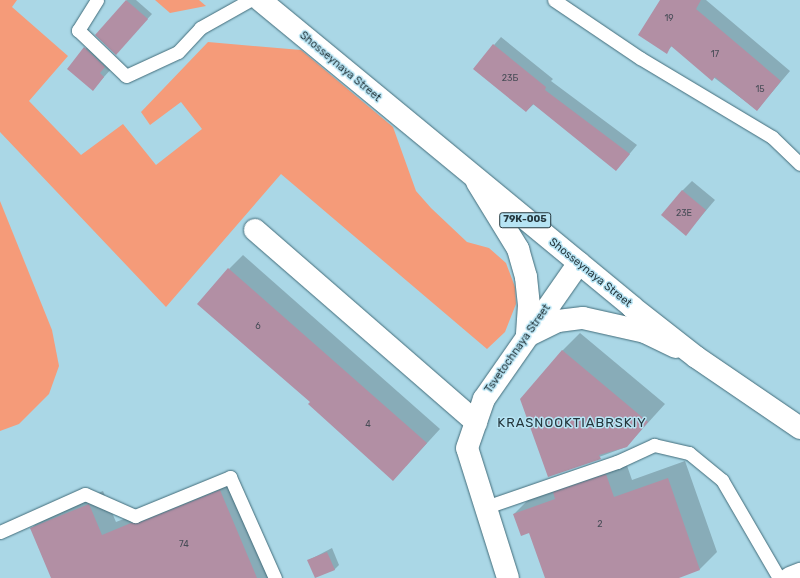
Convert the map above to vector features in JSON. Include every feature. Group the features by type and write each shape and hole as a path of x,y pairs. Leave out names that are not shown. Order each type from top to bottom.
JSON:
{"street":[{"name":"Shosseynaya Street","path":"260,0 475,178 696,357 800,428"},
{"path":"475,178 518,249 526,277 529,305 527,336 558,322 583,318 645,332 696,357"},
{"path":"255,230 476,422"},
{"name":"Tsvetochnaya Street","path":"508,578 467,448 484,399 579,263"},
{"path":"790,578 800,574"}],"lane":[{"path":"97,0 78,30 126,76 178,52 200,28 250,0"},
{"path":"554,0 640,58 772,137 800,164"},
{"path":"486,507 617,462 654,445 689,453 722,480 779,578"},
{"path":"0,532 85,494 135,516 230,477 275,578"}],"shaded area":[{"path":"0,0 17,0 12,7 68,56 29,101 81,155 123,124 156,165 202,129 181,102 150,125 141,112 208,42 301,50 393,127 416,191 431,208 467,242 489,248 506,263 515,287 516,304 505,332 487,349 281,174 166,307 0,132"},
{"path":"155,0 199,0 206,6 170,13"},
{"path":"0,201 52,330 59,366 49,394 19,424 0,431"}],"building":[{"path":"126,0 148,19 116,55 95,35"},
{"path":"660,0 701,0 696,9 781,81 757,111 715,77 712,81 671,46 667,54 638,35"},
{"path":"493,44 546,87 545,90 630,154 616,171 533,104 526,112 473,69"},
{"path":"84,47 105,67 100,73 104,77 93,91 67,69"},
{"path":"682,190 706,210 686,236 661,215"},
{"path":"228,268 427,443 393,481 308,404 310,402 197,304"},
{"path":"562,350 648,422 627,447 599,455 601,459 548,477 520,399"},
{"path":"606,474 614,497 668,478 700,570 679,578 545,578 529,533 521,536 513,514 555,499 553,492"},
{"path":"220,490 257,578 51,578 30,528 89,504 102,535 131,523 138,523"},
{"path":"327,552 335,570 315,578 307,560"}],"district":[{"name":"KRASNOOKTIABRSKIY","path":"572,423"}]}
